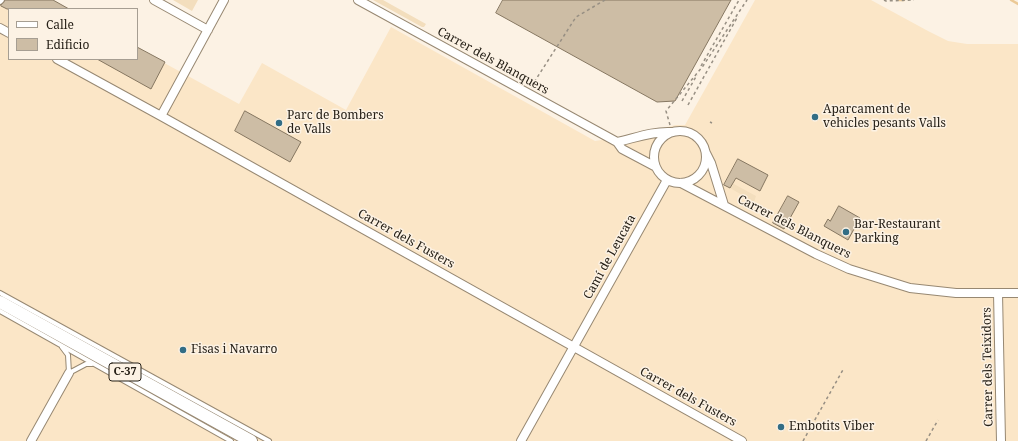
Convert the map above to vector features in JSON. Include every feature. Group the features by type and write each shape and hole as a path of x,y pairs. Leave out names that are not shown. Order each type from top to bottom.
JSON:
{"main road":[{"name":"C-37","path":"0,302 251,441"}],"street":[{"path":"154,0 208,30"},
{"path":"161,116 224,0"},
{"name":"Carrer dels Blanquers","path":"358,0 617,142 622,149 656,167"},
{"name":"Carrer dels Fusters","path":"59,60 742,441"},
{"path":"617,142 655,132 681,131 698,139 703,147 705,161 701,171 695,178 681,183 667,180 660,174 656,167 654,158 657,144 672,132"},
{"name":"Carrer dels Blanquers","path":"703,147 711,163 724,205"},
{"name":"Camí de Leucata","path":"520,441 667,180"},
{"name":"Carrer dels Blanquers","path":"681,183 816,254 849,269 910,288 956,293 1018,293"},
{"name":"Carrer dels Teixidors","path":"998,293 1001,441"},
{"path":"31,441 69,373"}],"lane":[{"path":"0,293 269,441"},
{"path":"0,311 230,441"},
{"path":"62,346 68,355 69,373 86,364 93,364"}],"path":[{"path":"527,94 576,17 605,0"},
{"path":"682,101 739,0"},
{"path":"688,105 747,0"},
{"path":"672,132 666,111 703,66 747,0"},
{"path":"884,0 914,0"},
{"path":"803,441 844,368"},
{"path":"926,441 938,420"}],"shaded area":[{"path":"0,0 50,0 8,8 8,60 138,60 138,49 239,104 262,63 346,110 391,27 595,141 632,135 676,125 685,125 755,0 871,0 948,41 967,44 1018,44 1018,441 0,441"},
{"path":"173,0 198,0 192,11"},
{"path":"373,0 383,0 426,24 422,27"},
{"path":"732,183 756,196 754,202 730,188"}],"building":[{"path":"5,0 53,0 67,8 7,9 1,6"},
{"path":"503,0 731,0 675,101 657,102 496,13"},
{"path":"138,48 165,62 151,89 99,60 138,60"},
{"path":"245,111 301,142 290,162 235,131"},
{"path":"738,159 768,175 760,191 736,178 730,188 724,185"},
{"path":"788,196 799,202 784,229 773,223"},
{"path":"839,206 860,218 848,240 824,226 828,219 830,221"}],"waterway":[{"path":"899,0 904,0"},
{"path":"1011,0 1018,4"}],"place":[{"name":"Aparcament de vehicles pesants Valls","path":"815,117"},
{"name":"Parc de Bombers de Valls","path":"279,123"},
{"name":"Bar-Restaurant Parking","path":"846,232"},
{"name":"Fisas i Navarro","path":"183,350"},
{"name":"Embotits Viber","path":"781,427"}]}
